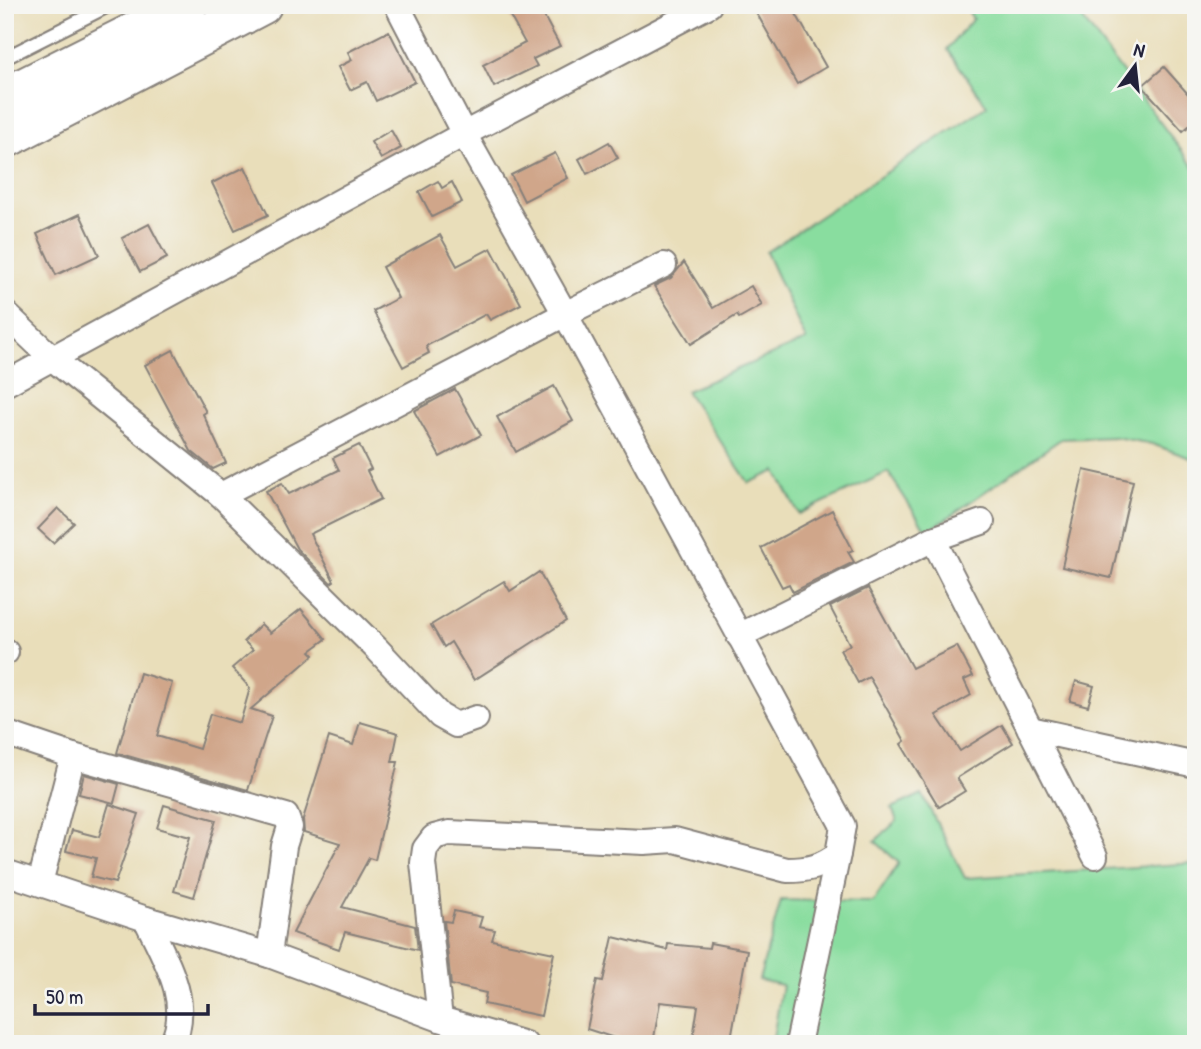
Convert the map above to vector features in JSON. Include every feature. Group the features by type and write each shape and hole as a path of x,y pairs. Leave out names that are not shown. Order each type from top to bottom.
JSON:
{"highway":[{"path":"5,97 188,5"},
{"path":"5,139 262,5"}],"street":[{"path":"397,5 464,134 565,314 843,826 798,1044"},
{"path":"5,384 464,134 709,5"},
{"path":"220,495 664,265"},
{"path":"5,313 53,359 220,495 377,649 440,716 456,724 476,718"},
{"path":"739,635 933,539 982,522"},
{"path":"933,539 1095,856"},
{"path":"1030,729 1196,765"},
{"path":"5,733 73,756 286,816 290,827 284,846 269,955"},
{"path":"40,883 73,756"},
{"path":"440,1019 423,863 425,849 434,836 449,834 644,842 676,840 787,870 815,867 838,855"},
{"path":"5,872 146,919 269,955 440,1019 525,1044"},
{"path":"146,919 169,967 180,1004 178,1031 172,1044"}],"lane":[{"path":"5,58 110,5"}],"green space":[{"path":"965,5 1072,5 1196,170 1196,460 1152,444 1115,437 1061,439 927,532 888,472 799,514 776,471 749,483 686,391 806,340 766,252 987,106 947,49 973,19"},
{"path":"922,794 965,878 1196,863 1196,1044 772,1044 782,985 759,980 781,900 873,902 899,863 875,841 897,821 892,808"}],"building":[{"path":"504,5 538,5 560,46 533,59 537,66 494,87 483,65 525,43"},
{"path":"752,5 791,5 826,67 797,84"},
{"path":"389,31 415,82 376,101 367,82 350,90 338,67 352,60 348,52"},
{"path":"1164,67 1196,103 1196,120 1183,131 1142,86"},
{"path":"391,130 401,148 381,159 371,142"},
{"path":"609,142 618,158 587,174 579,159"},
{"path":"555,153 568,178 524,201 511,175"},
{"path":"245,167 268,215 235,230 212,183"},
{"path":"438,181 442,188 452,182 462,202 432,217 419,192"},
{"path":"80,214 99,255 56,275 37,234"},
{"path":"149,224 167,258 140,272 122,238"},
{"path":"440,235 457,266 491,248 521,304 490,320 486,314 426,346 429,353 403,367 373,311 398,298 382,267"},
{"path":"684,262 713,308 751,286 762,305 739,318 737,315 691,344 654,286 671,278"},
{"path":"173,350 206,412 203,414 226,463 213,469 191,451 145,365"},
{"path":"554,386 573,421 516,452 497,417"},
{"path":"455,389 481,435 440,457 414,411"},
{"path":"359,445 371,469 367,471 381,499 310,534 334,581 331,583 297,549 266,491 282,483 289,494 339,470 333,458"},
{"path":"1084,470 1133,481 1111,578 1062,567"},
{"path":"58,508 74,523 53,543 38,529"},
{"path":"832,510 853,550 848,552 854,562 793,592 789,584 782,587 761,548"},
{"path":"539,572 566,621 474,680 451,642 444,647 431,625 504,581 510,591"},
{"path":"868,588 912,668 957,646 973,676 964,680 971,695 936,715 960,751 1002,725 1013,743 957,778 965,791 939,807 901,744 905,741 869,677 858,683 840,650 850,645 830,607"},
{"path":"301,609 326,639 310,651 314,655 251,709 272,716 248,790 117,753 140,673 172,683 157,736 199,749 210,714 240,723 250,688 232,668 253,650 244,641 261,624 270,633"},
{"path":"1076,681 1094,686 1088,706 1070,701"},
{"path":"360,722 398,733 392,762 398,762 375,860 369,858 342,907 415,926 418,950 345,932 339,949 293,933 340,843 304,832 303,819 329,737 353,745"},
{"path":"84,774 119,784 114,803 79,794"},
{"path":"109,804 139,814 115,883 91,877 96,858 66,851 72,830 99,837"},
{"path":"164,805 216,820 194,897 174,891 190,837 157,828"},
{"path":"454,911 482,917 479,927 495,930 492,940 554,953 541,1016 484,1004 486,993 451,985 444,921 451,922"},
{"path":"613,937 667,950 668,944 709,948 710,943 747,950 730,1044 692,1044 698,1006 660,1002 653,1044 633,1044 587,1029 597,980 603,981"}]}
